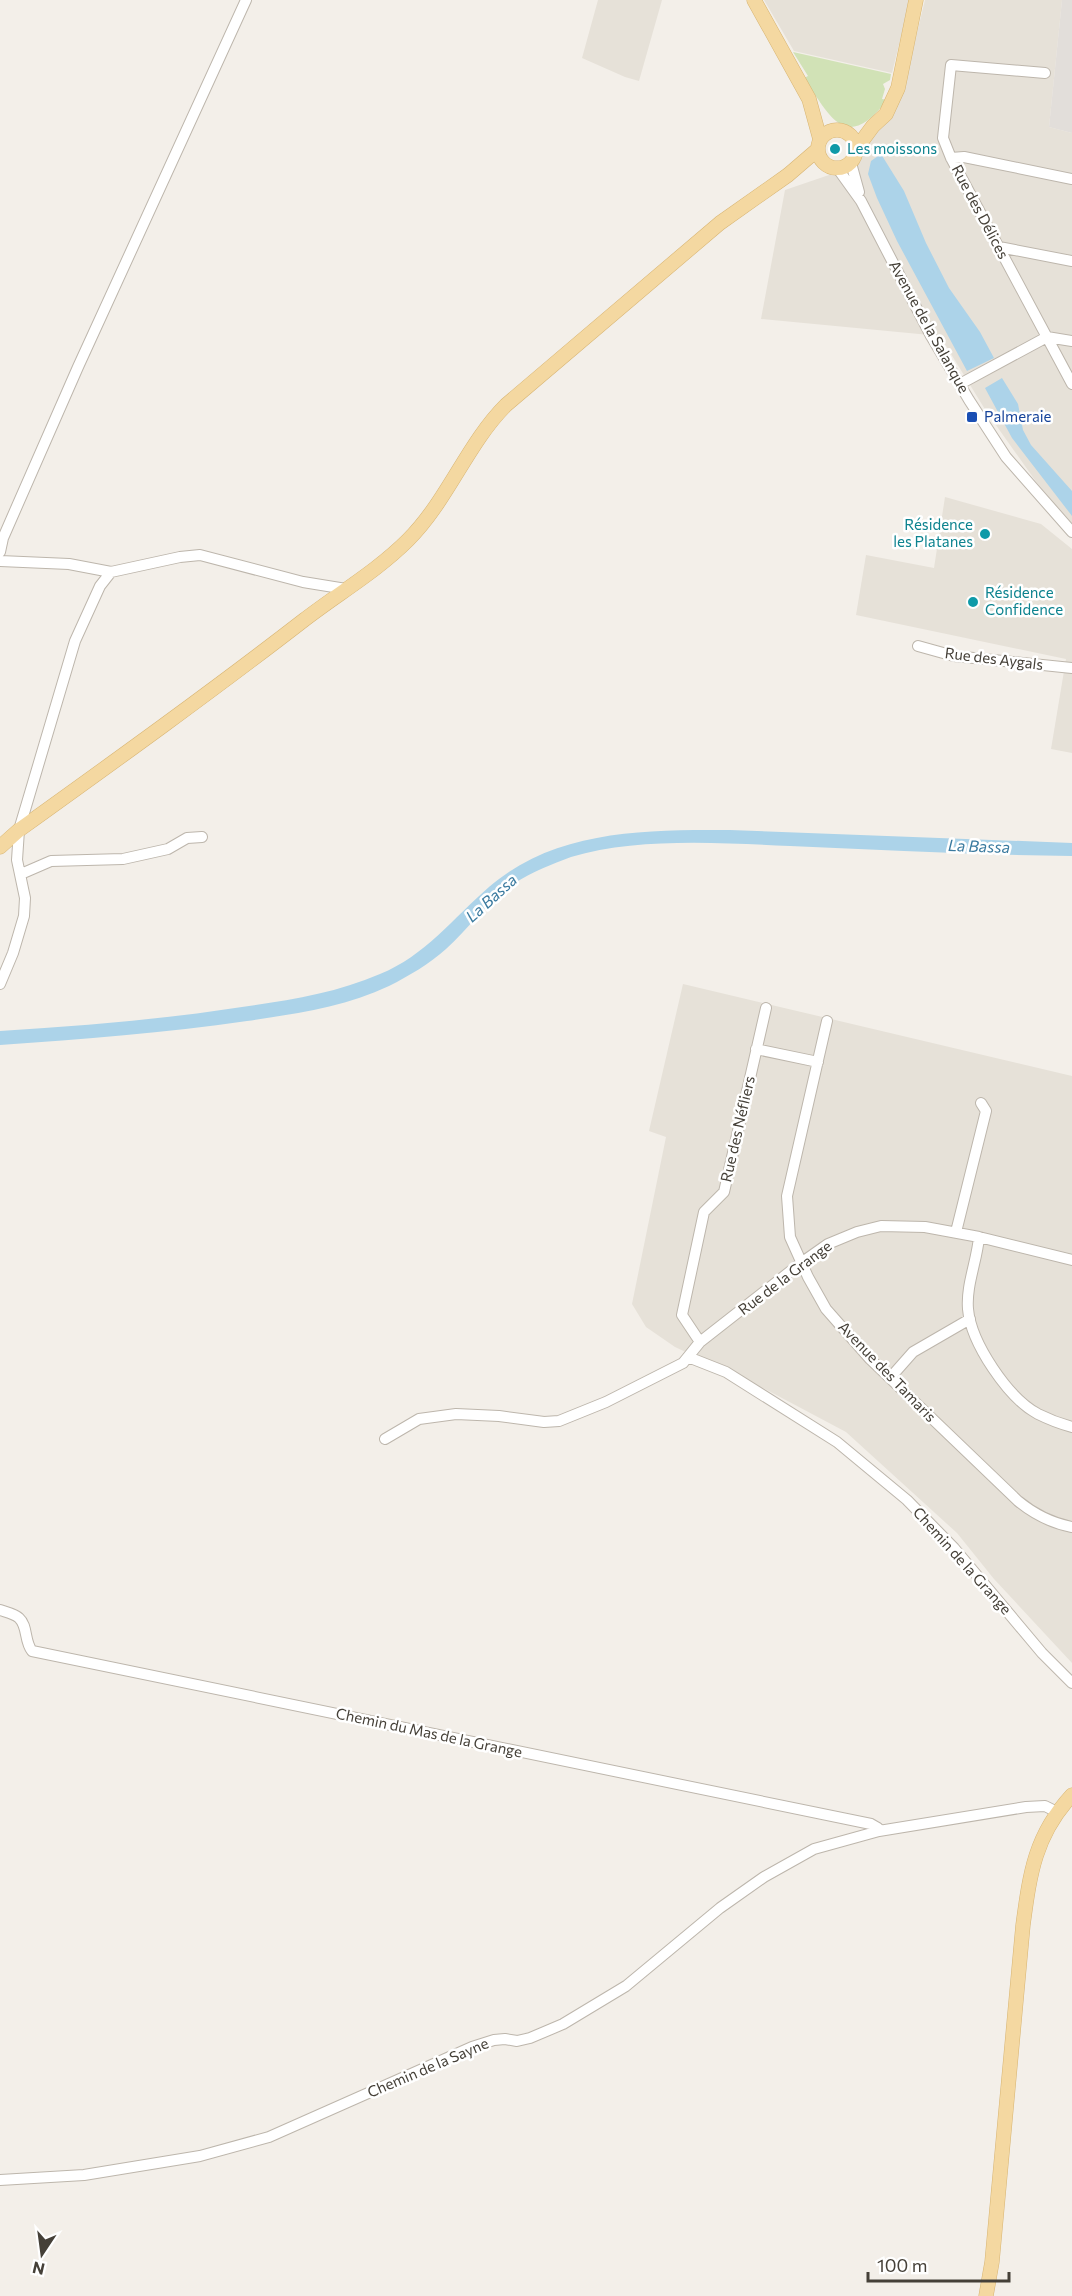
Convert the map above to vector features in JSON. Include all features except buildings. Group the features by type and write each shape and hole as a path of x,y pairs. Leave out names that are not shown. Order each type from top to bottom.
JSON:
{"main road":[{"path":"754,0 809,99 837,130 854,142"},
{"path":"788,175 824,164 845,166 854,142 886,114 898,88 916,0"},
{"path":"809,99 824,164"},
{"path":"0,847 374,570 409,540 434,510 489,422 506,405 720,223 788,175 819,145 828,132 837,130"},
{"path":"986,2296 993,2251 1023,1925 1032,1865 1039,1845 1057,1812 1072,1795"}],"street":[{"path":"0,552 3,538 73,378 246,0"},
{"name":"Rue des Délices","path":"1045,73 951,65 943,138 951,158 1072,384"},
{"path":"951,158 964,157 1072,179"},
{"name":"Avenue de la Salanque","path":"845,166 931,336 960,384 1006,457 1072,532"},
{"path":"999,247 1072,261"},
{"path":"960,384 1047,337 1072,341"},
{"path":"0,561 69,564 111,572 200,555 303,582 346,589"},
{"path":"0,984 24,916 25,898 17,860 19,831 75,641 100,586 111,572"},
{"name":"Rue des Aygals","path":"918,646 954,656 1072,668"},
{"path":"21,874 51,861 123,859 168,849 187,838 202,837"},
{"name":"Rue des Néfliers","path":"700,1342 682,1315 704,1212 724,1192 766,1008"},
{"name":"Avenue des Tamaris","path":"827,1021 787,1196 790,1237 801,1263 826,1309 890,1378 1018,1502 1047,1520 1072,1527"},
{"path":"756,1049 818,1062"},
{"path":"956,1232 986,1111 981,1103"},
{"name":"Rue de la Grange","path":"385,1439 419,1419 456,1414 544,1422 559,1421 606,1402 683,1363 700,1342 801,1263 828,1244 857,1232 881,1226 925,1227 980,1237 1072,1260"},
{"path":"980,1237 969,1288 968,1309 974,1336 993,1370 1015,1394 1036,1413 1072,1427"},
{"path":"890,1378 913,1352 970,1319"},
{"name":"Chemin de la Grange","path":"688,1357 726,1372 837,1442 907,1500 954,1548 1042,1653 1072,1683"},
{"name":"Chemin du Mas de la Grange","path":"0,1610 19,1617 24,1625 26,1644 32,1651 871,1824 879,1831"},
{"name":"Chemin de la Sayne","path":"0,2180 84,2175 200,2156 269,2137 472,2047 494,2040 517,2041 539,2035 563,2024 626,1986 720,1908 764,1877 814,1849 879,1831 1026,1807 1045,1806 1057,1812"}],"shaded area":[{"path":"598,0 662,0 639,81 582,58"},
{"path":"764,0 910,0 892,73 794,51"},
{"path":"925,0 1062,0 1049,127 1072,133 1072,525 1037,483 986,411 940,336 761,319 785,190 829,175 890,116 911,57"},
{"path":"1062,0 1072,0 1072,133 1049,127"},
{"path":"945,497 1041,524 1072,549 1072,753 1051,749 1066,659 856,615 866,555 934,568"},
{"path":"683,984 1072,1076 1072,1663 994,1579 957,1533 846,1432 765,1389 675,1347 646,1327 632,1304 666,1137 649,1131"}],"green space":[{"path":"793,52 891,74 890,80 883,84 885,89 882,99 887,100 873,116 861,125 850,127 840,124 831,117 804,78 808,76"}],"water":[{"path":"881,154 904,191 926,243 949,288 980,332 994,358 967,371 897,241 877,198 868,174 871,161"},
{"path":"1002,378 1018,404 1023,430 1031,445 1072,491 1072,516 1012,438 985,388"},
{"name":"La Bassa","path":"730,830 1072,843 1072,856 708,843 624,846 571,857 515,883 496,898 433,960 389,986 355,999 301,1012 216,1025 0,1045 0,1031 118,1022 206,1012 290,999 345,987 380,974 411,957 425,947 489,887 515,868 543,854 573,843 634,833"}],"place":[{"name":"Les moissons","path":"835,149"},
{"name":"Palmeraie","path":"972,417"},
{"name":"Résidence les Platanes","path":"985,534"},
{"name":"Résidence Confidence","path":"973,602"}]}
